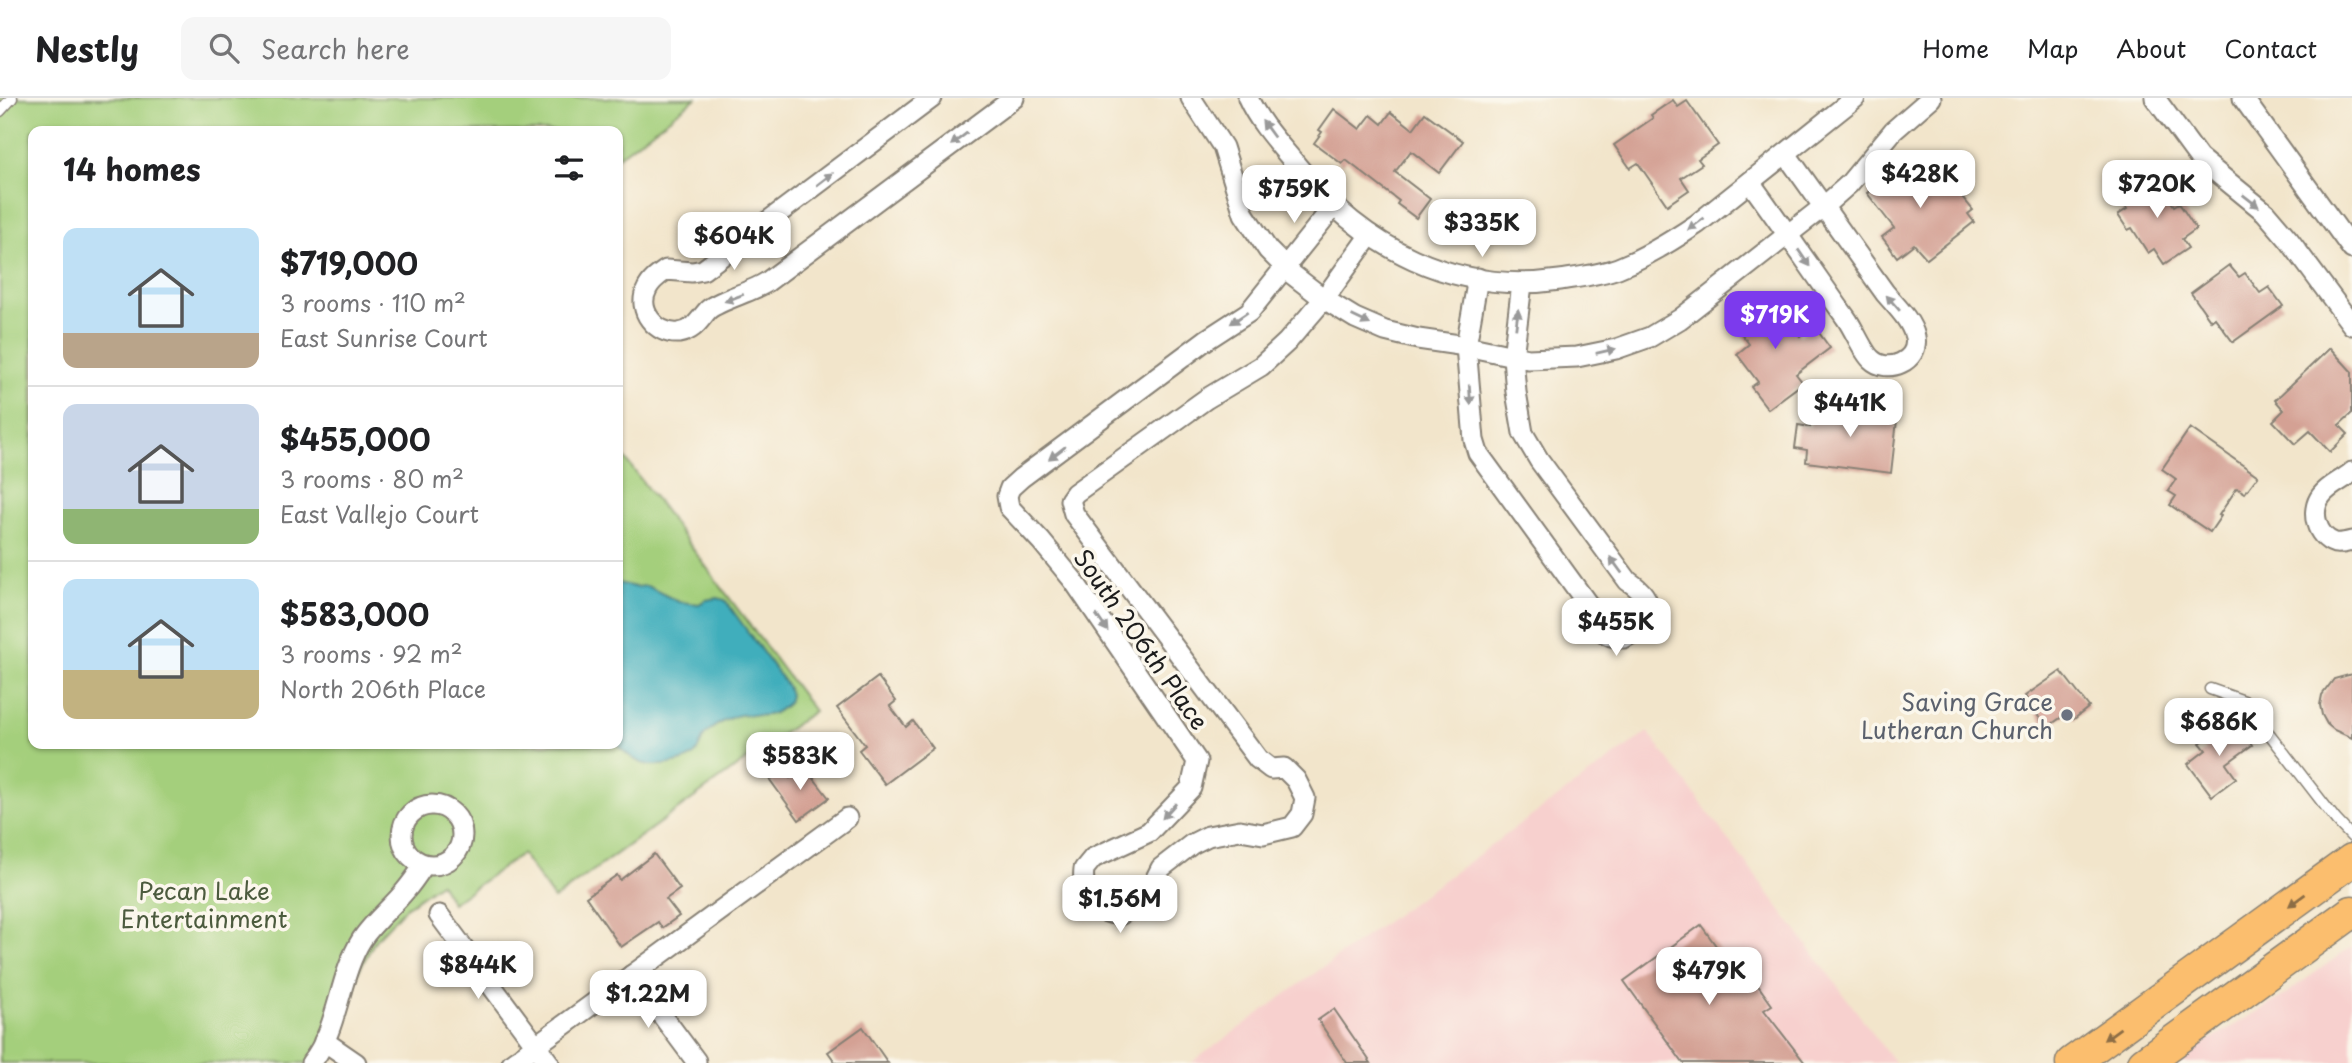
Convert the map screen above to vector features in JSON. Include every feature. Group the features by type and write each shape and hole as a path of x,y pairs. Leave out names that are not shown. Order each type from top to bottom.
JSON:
{"main road":[{"path":"2073,1063 2352,860"},
{"path":"2144,1063 2352,912"}],"street":[{"path":"932,98 704,270 666,270 653,280 645,291 644,303 647,315 654,325 666,332 689,330 709,310 753,291 1014,98"},
{"path":"1191,98 1223,147 1244,214 1268,250 1324,299 1355,318 1385,331 1418,340 1466,346 1528,359 1577,357 1616,349 1650,337 1680,319 1823,207 1849,184 1893,131 1931,98"},
{"path":"1248,98 1271,133 1334,207 1370,235 1419,262 1447,272 1522,284 1583,277 1615,269 1648,254 1697,224 1855,98"},
{"path":"2155,98 2199,159 2265,212 2352,325"},
{"path":"2243,98 2352,249"},
{"path":"1750,182 1852,326 1870,359 1883,366 1898,365 1909,358 1915,349 1911,328 1786,154"},
{"path":"1285,267 1334,207"},
{"path":"1324,299 1370,235"},
{"name":"South 206th Place","path":"1285,267 1249,312 1206,340 1021,478 1010,488 1007,496 1009,507 1073,580 1197,761 1191,788 1149,832 1093,858 1084,869 1085,889 1094,904 1105,914 1120,915 1134,905 1154,882 1161,868 1208,836 1240,830 1263,834 1292,827 1302,814 1305,798 1296,780 1284,768 1271,769 1258,760 1074,513 1070,500 1075,493 1206,399 1261,366 1287,342 1324,299"},
{"path":"1478,278 1466,346 1474,440 1478,453 1591,610 1592,619 1598,628 1611,636 1624,638 1644,622 1648,615 1648,600 1628,581 1528,444 1523,433 1513,357 1522,284"},
{"path":"2352,472 2322,495 2314,518 2323,534 2335,543 2352,541"},
{"path":"512,1063 847,818"},
{"path":"311,1063 324,1041 349,966 362,940 405,892 424,865"},
{"path":"439,915 549,1063"},
{"path":"632,975 696,1061"},
{"path":"324,1041 356,1063"}],"lane":[{"path":"0,111 12,98"},
{"path":"2210,689 2244,701 2352,837"}],"shaded area":[{"path":"1648,732 1895,1063 1191,1063"},
{"path":"2352,946 2352,1063 2176,1063 2196,1048 2280,998"}],"green space":[{"name":"Pecan Lake Entertainment","path":"0,98 696,98 623,153 623,126 28,126 28,749 623,749 623,456 814,711 554,899 522,854 452,903 440,883 405,908 376,939 359,970 338,1029 321,1063 0,1063"}],"water":[{"path":"623,584 647,586 679,602 699,604 718,598 725,600 787,686 790,695 788,703 771,714 736,716 722,722 707,733 695,754 685,760 654,765 631,758 621,749"}],"building":[{"path":"1673,100 1678,107 1687,101 1718,145 1698,159 1702,164 1681,178 1689,190 1667,205 1638,163 1630,168 1614,145 1653,118 1651,115"},
{"path":"1334,109 1360,129 1371,115 1382,124 1391,112 1413,129 1425,113 1463,141 1439,173 1411,151 1395,172 1430,199 1416,218 1397,204 1399,201 1346,160 1342,164 1314,143 1322,132 1319,130"},
{"path":"1922,159 1942,185 1948,180 1973,210 1968,214 1974,222 1927,259 1914,244 1897,257 1882,237 1894,228 1867,193 1905,163 1909,168"},
{"path":"2154,176 2174,206 2179,203 2196,229 2182,239 2188,248 2164,264 2154,249 2148,253 2132,228 2128,230 2118,215 2127,209 2120,199"},
{"path":"2229,265 2239,277 2245,273 2260,293 2269,287 2283,306 2233,342 2215,318 2211,321 2191,293"},
{"path":"1748,299 1756,310 1767,302 1782,323 1787,318 1800,336 1814,326 1830,348 1796,374 1803,383 1768,409 1751,387 1758,382 1737,354 1749,344 1736,326 1740,323 1731,312"},
{"path":"2330,348 2352,372 2352,413 2339,425 2348,434 2330,452 2310,431 2295,444 2273,421 2284,410 2275,400"},
{"path":"1833,402 1877,407 1876,417 1897,420 1891,473 1806,462 1807,450 1795,448 1798,425 1810,427 1812,414 1832,417"},
{"path":"2190,428 2258,476 2245,493 2237,488 2210,532 2170,505 2176,496 2168,491 2176,479 2162,469"},
{"path":"2061,671 2089,707 2074,719 2069,712 2046,728 2025,696"},
{"path":"2352,674 2352,738 2327,724 2320,705 2322,695 2334,679"},
{"path":"878,677 896,701 890,706 906,727 913,721 933,748 885,784 859,750 865,745 837,708"},
{"path":"2238,726 2252,745 2226,764 2236,778 2212,796 2188,764 2206,750 2200,743 2222,727 2228,734"},
{"path":"805,767 829,798 799,820 770,780 784,769 790,778"},
{"path":"654,854 680,889 666,899 679,916 662,928 658,922 621,947 586,897 617,875 620,880"},
{"path":"1701,925 1743,983 1752,977 1772,1005 1764,1010 1805,1063 1683,1063 1624,981"},
{"path":"1334,1009 1371,1063 1347,1063 1318,1020"},
{"path":"863,1027 888,1063 836,1063 828,1052"}],"place":[{"name":"Saving Grace Lutheran Church","path":"2067,715"}]}
